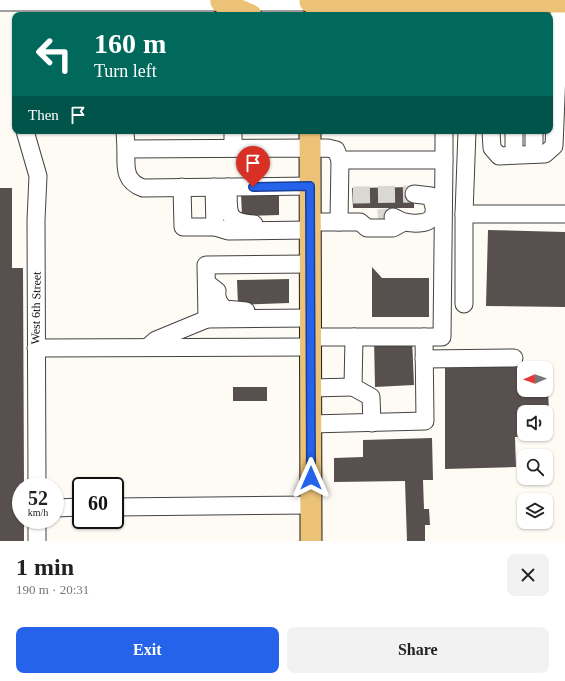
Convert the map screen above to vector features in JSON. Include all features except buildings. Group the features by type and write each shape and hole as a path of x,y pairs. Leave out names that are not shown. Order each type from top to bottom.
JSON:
{"main road":[{"path":"221,2 244,12"},
{"path":"310,6 430,5 490,9 562,2"},
{"path":"310,139 311,541"}],"street":[{"path":"0,2 17,6 124,8 221,2 310,6"},
{"path":"491,134 492,148 498,156 546,154 554,146 554,30 562,2"},
{"name":"West 6th Street","path":"26,134 38,176 36,220 37,477"},
{"path":"125,134 127,174 131,181 143,188 310,186"},
{"path":"36,348 148,348 311,334 354,337 442,337 444,134"},
{"path":"464,304 464,214 467,134"},
{"path":"514,134 514,155"},
{"path":"534,134 534,154"},
{"path":"126,148 233,139 310,139 336,150 340,160 346,195 339,222"},
{"path":"340,160 444,160"},
{"path":"182,187 183,227 215,227 228,231 273,230 339,222 360,222 366,218 390,219 419,223 428,222 432,218 434,212 431,196 414,194"},
{"path":"227,187 237,222 258,224 273,230"},
{"path":"215,227 227,187"},
{"path":"464,214 565,214"},
{"path":"360,222 367,228 393,228 390,219"},
{"path":"207,319 206,265 310,264"},
{"path":"206,283 217,291 216,298 225,309 281,311 311,334"},
{"path":"148,348 156,340 207,319 289,318"},
{"path":"354,337 354,387"},
{"path":"311,424 425,421 424,337"},
{"path":"424,359 514,358"},
{"path":"311,388 354,387 371,397 372,423"},
{"path":"124,507 311,505"},
{"path":"37,529 37,541"}],"tunnel":[{"path":"353,195 414,194"},
{"path":"378,218 388,217"}],"route":[{"path":"253,187 310,186 311,478"}]}
